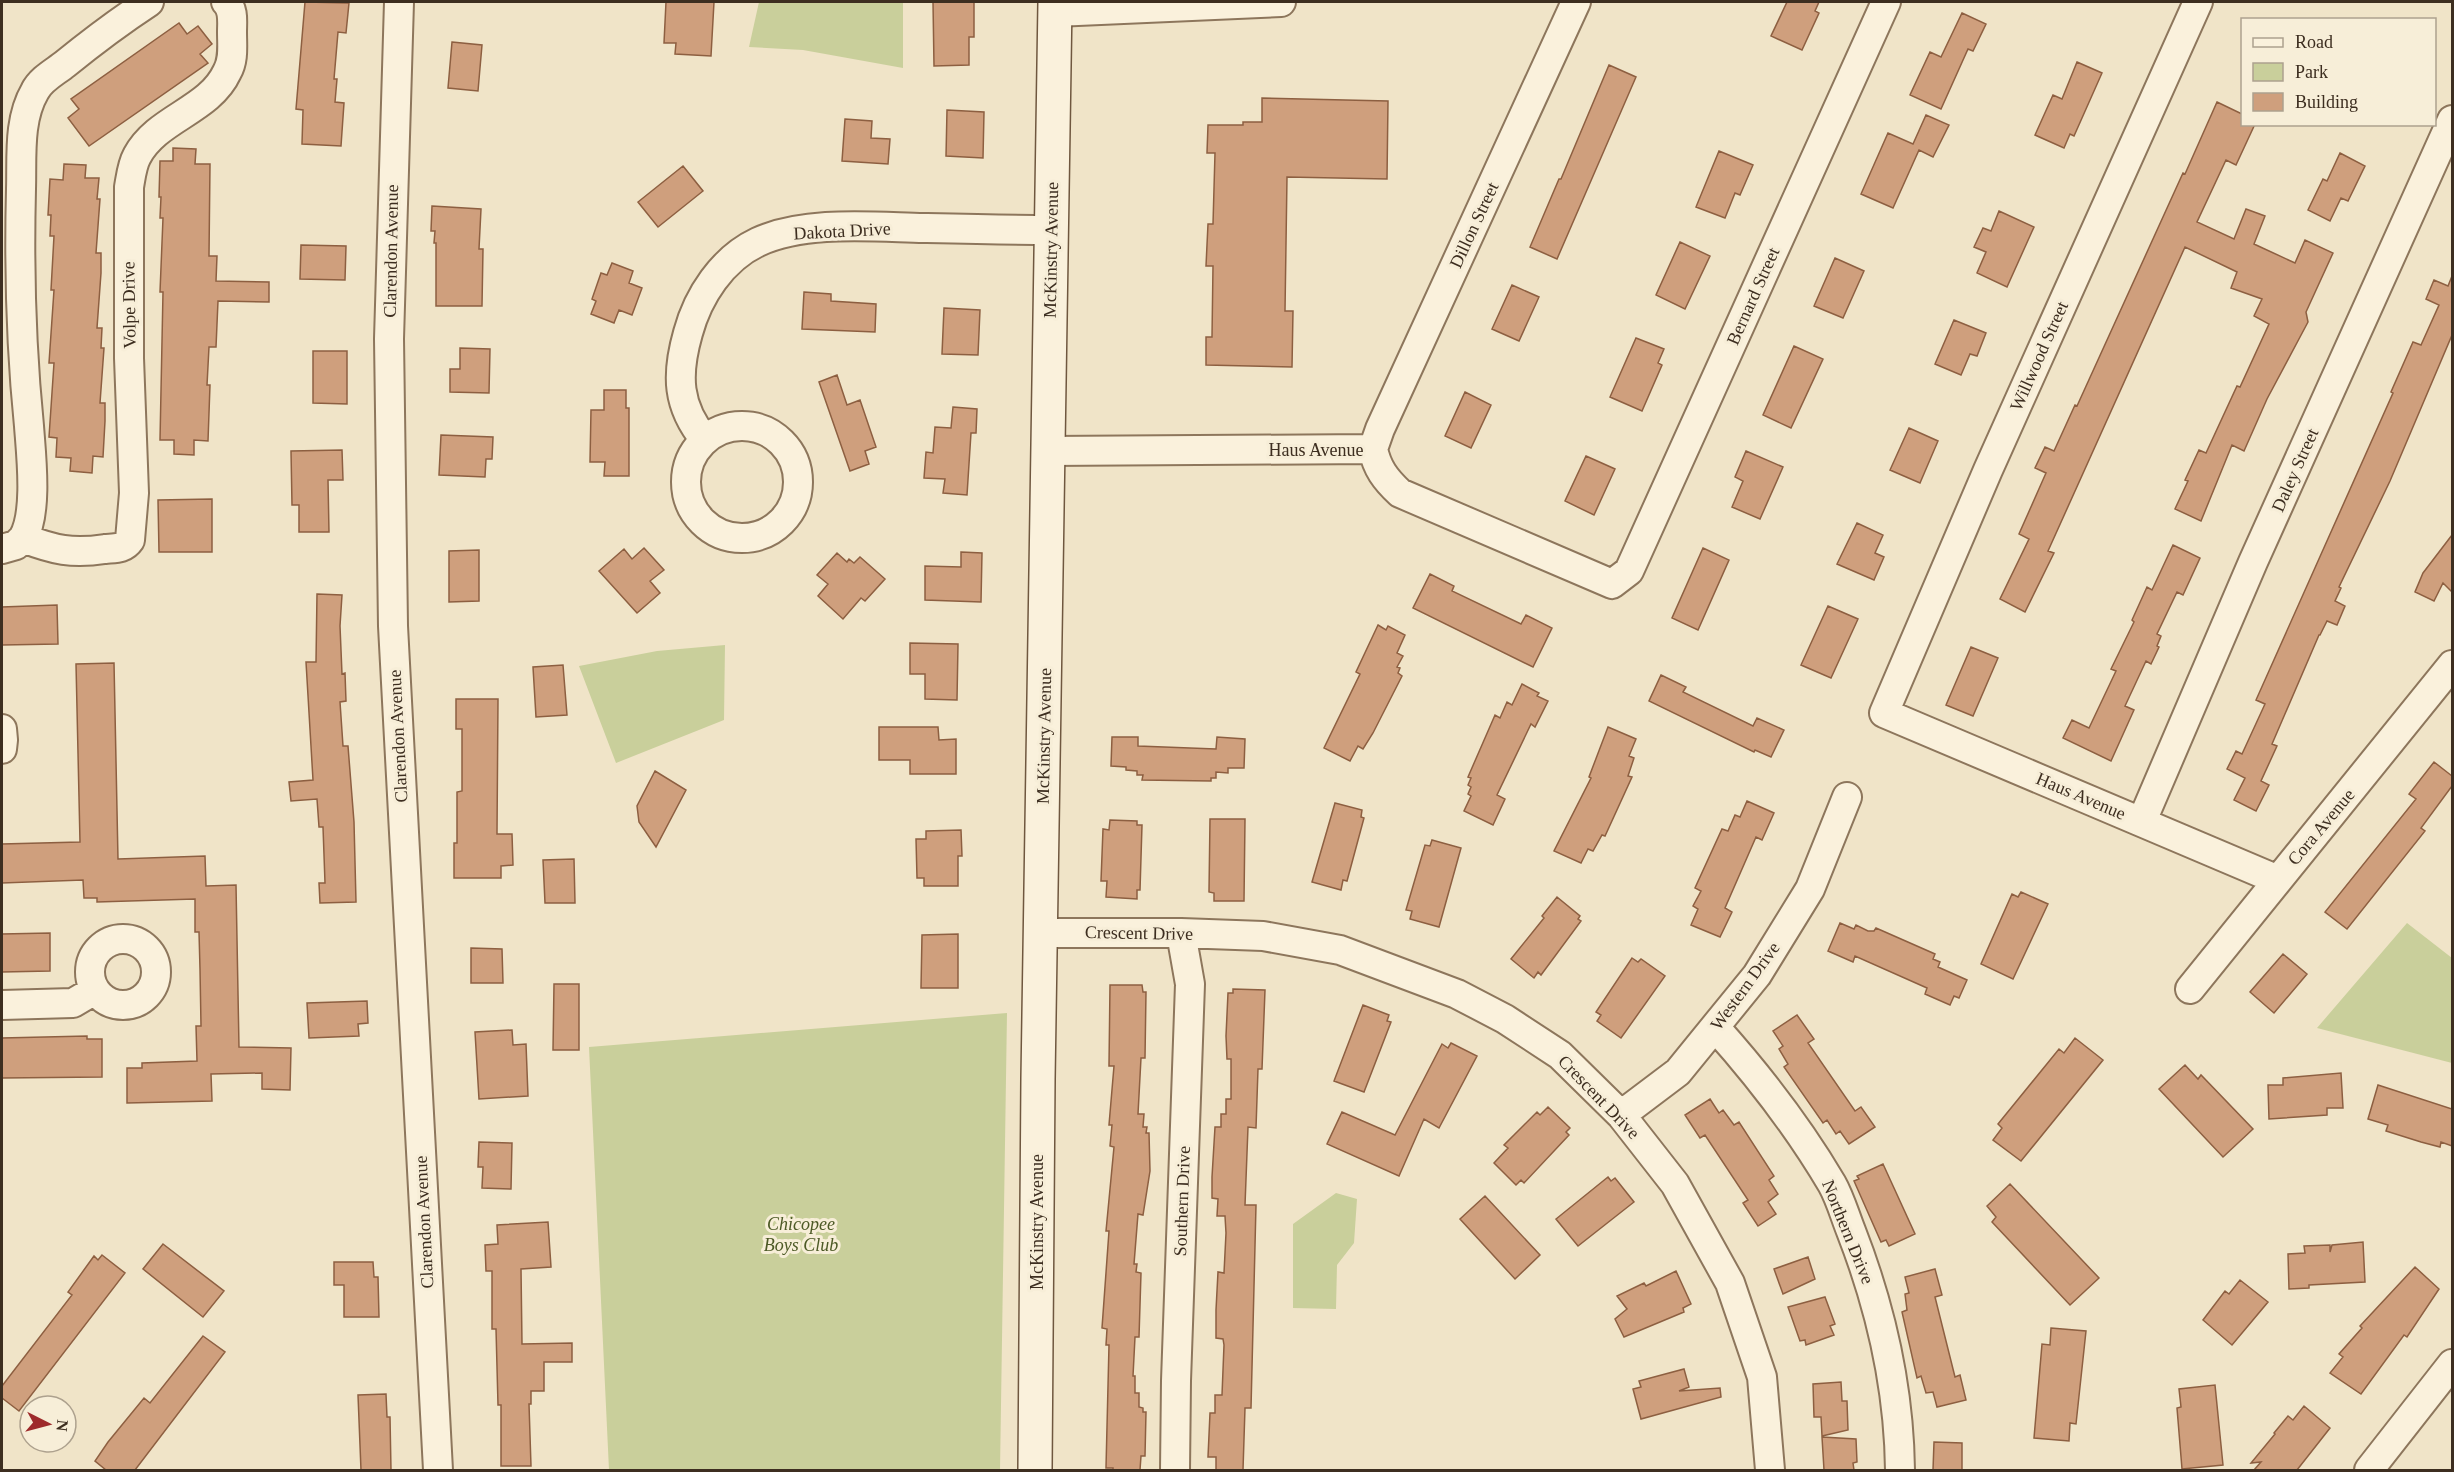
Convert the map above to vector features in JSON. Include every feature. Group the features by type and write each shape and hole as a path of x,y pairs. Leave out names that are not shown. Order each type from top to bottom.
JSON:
{"street":[{"name":"Volpe Drive","path":"149,2 44,80 36,89 26,112 22,135 20,239 23,351 31,449 31,498 30,519 12,543 79,553 123,547 130,540 134,506 128,220 131,175 135,160 144,145 159,130 209,96 228,71 232,59 232,13 226,2"},
{"name":"Clarendon Avenue","path":"399,2 389,339 393,626 438,1470"},
{"path":"1055,7 1281,2"},
{"name":"Dillon Street","path":"1373,449 1576,2"},
{"name":"Bernard Street","path":"1612,584 1629,571 1886,2"},
{"name":"Willwood Street","path":"1884,713 1988,470 2198,2"},
{"name":"McKinstry Avenue","path":"1035,1470 1055,7"},
{"name":"Daley Street","path":"2142,821 2253,562 2452,120"},
{"name":"Dakota Drive","path":"705,440 689,419 683,401 681,378 683,353 694,314 711,284 729,263 747,248 775,236 809,229 870,227 1052,230"},
{"name":"Haus Avenue","path":"1048,451 1373,449 1376,464 1385,479 1400,493 1612,584"},
{"name":"Cora Avenue","path":"2190,989 2452,665"},
{"name":"Haus Avenue","path":"1884,713 2278,880"},
{"path":"2,729 2,749"},
{"name":"Western Drive","path":"1621,1115 1678,1072 1757,975 1810,889 1847,797"},
{"name":"Crescent Drive","path":"1041,933 1181,933 1263,936 1340,950 1457,994 1505,1018 1560,1055 1621,1115 1675,1184 1730,1283 1762,1377 1770,1470"},
{"name":"Southern Drive","path":"1175,1470 1176,1369 1190,984 1181,933"},
{"path":"2,1005 73,1004 95,990"},
{"name":"Northern Drive","path":"1715,1027 1792,1123 1833,1186 1858,1250 1882,1322 1895,1395 1900,1470"},
{"path":"2369,1470 2452,1364"}],"green space":[{"path":"759,2 903,2 903,68 803,50 749,47"},
{"path":"725,645 724,720 616,763 579,666 657,651"},
{"path":"2407,923 2452,958 2452,1063 2317,1028"},
{"name":"Chicopee Boys Club","path":"1007,1013 1000,1470 609,1470 589,1047"},
{"path":"1336,1193 1357,1199 1354,1243 1337,1265 1336,1309 1293,1308 1293,1224"}],"building":[{"path":"305,2 349,3 346,33 338,32 334,79 337,79 335,102 344,103 341,146 302,144 303,110 296,109"},
{"path":"666,2 714,2 711,56 675,54 676,43 664,43"},
{"path":"933,2 974,2 974,37 969,37 969,65 934,66"},
{"path":"1787,2 1819,2 1815,11 1819,13 1802,50 1771,36"},
{"path":"1962,13 1986,24 1973,51 1968,49 1941,109 1910,95 1930,52 1941,57"},
{"path":"179,23 187,34 198,26 212,44 200,54 208,63 89,146 68,118 79,109 71,99"},
{"path":"452,42 482,45 478,91 448,88"},
{"path":"2077,62 2102,73 2074,136 2070,134 2064,148 2035,135 2053,95 2062,99"},
{"path":"1609,65 1636,77 1557,259 1530,247"},
{"path":"1262,98 1388,101 1387,179 1287,177 1285,311 1293,311 1292,367 1206,365 1206,337 1212,337 1213,266 1206,266 1208,224 1213,224 1215,153 1207,153 1208,125 1243,125 1243,122 1262,122"},
{"path":"2217,102 2241,114 2241,126 2254,126 2236,165 2226,160 2197,222 2234,239 2246,209 2265,216 2254,244 2295,263 2305,240 2333,253 2306,312 2308,322 2267,399 2244,451 2232,445 2201,521 2175,509 2199,450 2206,453 2269,324 2254,316 2262,299 2231,288 2237,272 2185,247 2048,551 2054,553 2025,612 2000,599 2029,539 2019,534 2046,473 2035,468 2045,447 2054,451 2075,405 2077,406 2183,173 2185,174"},
{"path":"947,110 984,112 983,158 946,156"},
{"path":"1926,115 1949,125 1933,157 1919,150 1893,208 1861,194 1888,133 1913,144"},
{"path":"845,119 872,121 871,138 890,139 888,164 842,161"},
{"path":"173,148 196,149 195,164 210,164 209,256 217,256 216,281 269,282 269,302 218,301 216,347 209,347 208,441 194,440 194,455 174,454 174,440 160,440 163,292 160,292 163,218 160,218 160,161 173,161"},
{"path":"1719,151 1753,165 1740,195 1735,193 1725,218 1696,207"},
{"path":"2340,153 2365,166 2348,201 2341,198 2330,221 2308,210 2323,179 2327,181"},
{"path":"64,164 86,165 85,178 99,178 97,199 100,199 96,253 101,253 101,273 97,328 102,328 101,348 104,348 100,403 105,403 105,421 103,457 93,456 92,473 70,471 71,458 56,457 57,438 49,437 54,363 49,363 54,290 51,290 54,236 50,236 51,215 48,215 50,179 63,180"},
{"path":"683,166 703,191 658,227 638,202"},
{"path":"432,206 481,209 479,249 483,249 482,306 436,306 436,243 434,243 435,231 431,231"},
{"path":"1999,211 2034,227 2007,287 1977,273 1986,252 1974,247 1983,228 1991,231"},
{"path":"1680,242 1710,256 1685,309 1656,295"},
{"path":"301,245 346,246 345,280 300,279"},
{"path":"1835,258 1864,271 1843,318 1814,306"},
{"path":"612,263 633,271 629,283 642,288 632,315 619,310 614,323 591,314 596,301 592,299 601,273 607,275"},
{"path":"2452,276 2452,335 2390,481 2339,587 2341,588 2335,601 2345,606 2337,625 2327,621 2319,635 2272,744 2277,746 2261,781 2269,785 2256,811 2234,800 2245,778 2227,769 2236,751 2242,754 2265,704 2256,700 2393,393 2391,392 2413,342 2421,345 2439,305 2426,299 2434,280 2448,286"},
{"path":"1512,285 1539,297 1519,341 1492,329"},
{"path":"804,292 831,294 831,301 876,304 875,332 802,329"},
{"path":"944,308 980,310 978,355 942,354"},
{"path":"1954,320 1986,333 1977,356 1970,354 1961,375 1935,364"},
{"path":"1636,338 1664,349 1658,363 1662,365 1642,411 1610,397"},
{"path":"1794,346 1823,359 1791,428 1763,415"},
{"path":"460,348 490,349 489,393 450,392 450,369 460,369"},
{"path":"313,351 347,351 347,404 313,403"},
{"path":"837,375 847,405 860,400 876,447 865,451 869,464 850,471 819,382"},
{"path":"604,390 626,390 626,408 629,408 629,476 604,476 605,462 590,462 591,410 604,410"},
{"path":"1465,392 1491,405 1471,448 1445,436"},
{"path":"953,407 977,409 976,433 971,433 967,495 943,493 945,479 924,478 926,452 933,453 935,427 951,428"},
{"path":"1909,428 1938,441 1920,483 1890,470"},
{"path":"441,435 493,437 492,459 486,459 485,477 439,475"},
{"path":"342,450 343,480 328,480 329,532 299,532 299,505 292,505 291,451"},
{"path":"1746,451 1783,467 1760,519 1732,507 1743,481 1735,477"},
{"path":"1586,456 1615,469 1594,515 1565,501"},
{"path":"212,499 212,552 159,552 158,500"},
{"path":"1857,523 1883,535 1875,553 1884,557 1874,580 1837,564"},
{"path":"2452,535 2452,592 2443,583 2434,601 2415,592 2423,573"},
{"path":"2173,545 2200,558 2183,595 2177,592 2157,634 2161,636 2157,646 2159,647 2151,664 2146,661 2125,706 2134,710 2111,761 2063,738 2072,720 2089,728 2116,671 2111,669 2134,622 2132,620 2147,587 2152,590"},
{"path":"644,548 664,570 650,581 660,593 637,613 599,571 624,549 632,559"},
{"path":"1703,548 1729,560 1698,630 1672,618"},
{"path":"479,550 479,601 449,602 449,551"},
{"path":"961,552 982,553 981,602 925,600 925,566 961,567"},
{"path":"837,553 847,562 849,559 854,563 860,557 885,579 865,601 861,598 843,619 818,596 828,584 817,575"},
{"path":"1430,574 1454,586 1452,591 1521,624 1526,615 1552,628 1533,667 1413,608"},
{"path":"317,594 342,595 340,626 342,674 345,673 346,701 340,702 343,746 348,746 354,822 356,902 320,903 319,883 325,883 323,827 319,827 317,799 291,801 289,782 313,780 306,662 316,662"},
{"path":"57,605 58,644 2,645 2,607"},
{"path":"1828,606 1858,619 1831,678 1801,665"},
{"path":"1378,625 1386,630 1388,626 1405,635 1397,653 1403,656 1397,667 1400,668 1398,673 1402,676 1373,733 1363,749 1358,746 1350,761 1324,748 1360,674 1356,672"},
{"path":"910,643 958,644 957,700 925,699 925,674 910,674"},
{"path":"1971,647 1998,658 1973,716 1946,705"},
{"path":"114,663 118,859 205,856 206,886 236,885 239,1047 291,1048 290,1090 262,1089 262,1073 211,1074 212,1101 127,1103 127,1068 142,1068 142,1063 197,1061 196,1026 201,1026 199,932 195,932 195,899 97,902 97,898 84,898 83,880 2,883 2,844 80,842 76,664"},
{"path":"563,665 567,715 536,717 533,667"},
{"path":"1661,675 1686,687 1683,692 1753,726 1757,718 1784,730 1771,757 1755,750 1754,752 1649,701"},
{"path":"1522,684 1539,693 1537,696 1548,701 1535,727 1531,724 1497,795 1505,799 1493,825 1464,811 1471,796 1468,794 1471,787 1468,785 1471,778 1468,777 1495,715 1500,718 1507,702 1512,705"},
{"path":"456,699 498,699 497,834 512,834 513,865 501,866 501,878 454,878 457,792 462,791 462,729 456,729"},
{"path":"879,727 938,727 939,740 956,739 956,774 910,774 910,760 879,760"},
{"path":"1608,727 1636,739 1629,756 1634,758 1628,776 1632,777 1605,836 1602,835 1593,851 1588,849 1581,863 1554,851 1591,778 1589,777"},
{"path":"1112,737 1138,737 1138,746 1216,749 1217,737 1245,739 1244,768 1228,768 1228,773 1216,772 1216,778 1211,778 1211,781 1142,780 1143,775 1137,775 1137,771 1126,770 1126,767 1111,766"},
{"path":"2434,762 2452,776 2452,786 2421,828 2425,831 2347,929 2325,912 2416,799 2409,794"},
{"path":"655,771 686,790 656,847 639,822 637,806"},
{"path":"1747,801 1774,813 1762,840 1756,837 1725,908 1732,912 1720,937 1691,925 1698,909 1693,906 1701,891 1695,888 1722,829 1728,831 1735,815 1740,817"},
{"path":"1335,803 1362,810 1361,817 1364,818 1347,881 1343,880 1341,890 1312,882"},
{"path":"1210,819 1245,819 1244,901 1214,901 1214,893 1209,892"},
{"path":"1110,820 1137,821 1137,825 1142,825 1140,890 1137,890 1137,899 1106,897 1107,881 1101,881 1103,829 1109,830"},
{"path":"961,830 962,856 958,856 958,886 924,886 924,878 917,878 916,839 926,839 926,831"},
{"path":"1432,840 1461,848 1439,927 1410,919 1412,911 1406,910 1425,845 1430,846"},
{"path":"574,859 575,903 545,903 543,860"},
{"path":"2021,892 2048,904 2013,979 1981,964 2012,894 2018,897"},
{"path":"1557,897 1580,916 1578,919 1581,921 1541,975 1538,972 1534,978 1511,959 1544,918 1542,916"},
{"path":"1840,923 1854,929 1856,925 1868,931 1874,931 1876,928 1935,954 1933,959 1940,962 1938,967 1967,980 1959,998 1954,996 1950,1005 1925,994 1927,988 1855,956 1853,962 1828,951"},
{"path":"50,933 50,971 2,972 2,934"},
{"path":"958,934 958,988 921,988 922,935"},
{"path":"471,948 502,949 503,983 471,983"},
{"path":"2283,954 2307,974 2274,1013 2250,992"},
{"path":"1632,958 1638,962 1641,959 1665,976 1621,1038 1597,1021 1601,1015 1596,1012"},
{"path":"554,984 579,984 579,1050 553,1050"},
{"path":"1110,985 1142,985 1143,992 1146,992 1145,1058 1141,1058 1138,1114 1144,1114 1143,1127 1147,1127 1146,1133 1149,1133 1150,1171 1143,1215 1138,1214 1134,1264 1137,1264 1136,1272 1141,1273 1139,1337 1135,1337 1133,1376 1135,1376 1135,1393 1139,1393 1139,1407 1146,1412 1145,1456 1141,1456 1140,1470 1106,1468 1109,1345 1106,1345 1107,1329 1102,1328 1109,1231 1106,1231 1114,1147 1110,1146 1112,1125 1109,1125 1114,1066 1109,1066"},
{"path":"1233,989 1265,990 1262,1069 1258,1069 1256,1128 1248,1127 1245,1205 1256,1205 1251,1408 1245,1408 1243,1470 1216,1470 1216,1457 1208,1457 1210,1413 1215,1413 1215,1395 1222,1395 1224,1345 1223,1339 1216,1338 1216,1310 1218,1272 1224,1273 1226,1233 1225,1216 1217,1216 1218,1199 1212,1198 1212,1177 1215,1127 1221,1127 1221,1114 1226,1114 1226,1099 1231,1099 1231,1059 1227,1059 1226,1036 1228,993 1233,993"},
{"path":"367,1001 368,1023 358,1024 359,1036 309,1038 307,1003"},
{"path":"1363,1005 1389,1015 1387,1021 1391,1022 1364,1092 1334,1081"},
{"path":"1797,1015 1814,1039 1808,1043 1855,1111 1861,1107 1875,1127 1849,1144 1840,1131 1836,1134 1827,1120 1823,1123 1784,1067 1788,1064 1779,1049 1783,1046 1773,1031"},
{"path":"512,1030 513,1045 526,1044 528,1096 479,1099 475,1032"},
{"path":"87,1036 87,1039 102,1039 102,1077 2,1078 2,1038"},
{"path":"2075,1038 2103,1060 2021,1161 1993,1140 2002,1128 1998,1124 2059,1049 2064,1053"},
{"path":"1451,1043 1477,1056 1439,1128 1424,1119 1399,1176 1327,1144 1342,1112 1395,1135 1442,1044 1448,1048"},
{"path":"2185,1065 2198,1079 2201,1075 2253,1129 2223,1157 2159,1089"},
{"path":"2341,1073 2343,1108 2327,1108 2327,1115 2269,1119 2268,1085 2283,1085 2283,1078"},
{"path":"2378,1085 2452,1109 2452,1146 2441,1142 2440,1147 2386,1131 2388,1125 2368,1119"},
{"path":"1710,1099 1719,1113 1723,1110 1734,1125 1739,1122 1774,1176 1769,1180 1778,1194 1768,1202 1776,1214 1758,1226 1743,1203 1748,1200 1705,1135 1700,1138 1685,1115"},
{"path":"1548,1107 1570,1128 1566,1132 1569,1135 1524,1183 1521,1180 1516,1185 1494,1163 1508,1148 1504,1145 1537,1112 1540,1115"},
{"path":"479,1142 512,1143 511,1189 482,1188 483,1167 478,1167"},
{"path":"1883,1164 1915,1234 1889,1246 1886,1240 1881,1242 1854,1181 1859,1179 1857,1176"},
{"path":"1608,1177 1611,1181 1615,1178 1634,1202 1578,1246 1556,1219"},
{"path":"2010,1184 2099,1278 2070,1305 1992,1222 1996,1217 1987,1206"},
{"path":"1485,1196 1540,1255 1515,1279 1460,1219"},
{"path":"548,1222 551,1267 521,1269 522,1344 572,1343 572,1362 544,1362 544,1391 531,1391 531,1404 529,1404 531,1466 501,1466 501,1405 498,1405 496,1329 492,1329 492,1271 486,1271 485,1245 498,1244 497,1225"},
{"path":"2363,1242 2365,1282 2309,1285 2309,1288 2289,1289 2288,1254 2305,1253 2304,1246 2330,1245 2330,1252 2332,1245"},
{"path":"163,1244 224,1291 203,1317 143,1269"},
{"path":"102,1255 125,1273 32,1394 18,1394 18,1410 2,1398 2,1386 72,1295 68,1292 94,1256 98,1260"},
{"path":"1808,1257 1815,1279 1783,1294 1774,1269"},
{"path":"334,1262 373,1262 374,1277 378,1277 379,1317 344,1317 344,1285 334,1285"},
{"path":"2415,1267 2439,1289 2407,1337 2404,1335 2361,1394 2330,1373 2343,1357 2339,1354 2362,1328 2360,1326"},
{"path":"1935,1269 1942,1295 1935,1297 1955,1377 1960,1375 1966,1400 1937,1407 1933,1392 1926,1393 1921,1376 1917,1378 1902,1312 1907,1310 1905,1294 1909,1293 1905,1277"},
{"path":"1676,1271 1691,1304 1683,1308 1684,1312 1624,1337 1615,1319 1627,1309 1617,1296 1644,1283 1646,1286"},
{"path":"2240,1280 2268,1302 2232,1345 2203,1320 2225,1291 2229,1294"},
{"path":"1825,1297 1835,1324 1830,1326 1834,1335 1806,1345 1805,1340 1800,1341 1788,1307"},
{"path":"2051,1328 2086,1331 2076,1424 2070,1423 2069,1441 2034,1438 2042,1344 2050,1345"},
{"path":"203,1336 225,1352 135,1470 106,1470 95,1461 108,1442 144,1398 150,1403"},
{"path":"1684,1369 1689,1387 1679,1391 1720,1388 1721,1397 1641,1419 1633,1389 1641,1387 1639,1381"},
{"path":"1841,1382 1842,1401 1847,1401 1848,1430 1822,1436 1821,1417 1814,1417 1813,1384"},
{"path":"2215,1385 2223,1465 2182,1469 2177,1408 2181,1407 2179,1389"},
{"path":"386,1394 387,1417 390,1417 391,1470 361,1470 358,1395"},
{"path":"2304,1406 2330,1428 2297,1470 2254,1470 2261,1462 2251,1463 2274,1433 2288,1416 2293,1420"},
{"path":"1822,1437 1856,1439 1857,1462 1853,1463 1854,1470 1824,1470"},
{"path":"1934,1442 1962,1443 1962,1470 1933,1470"}]}
